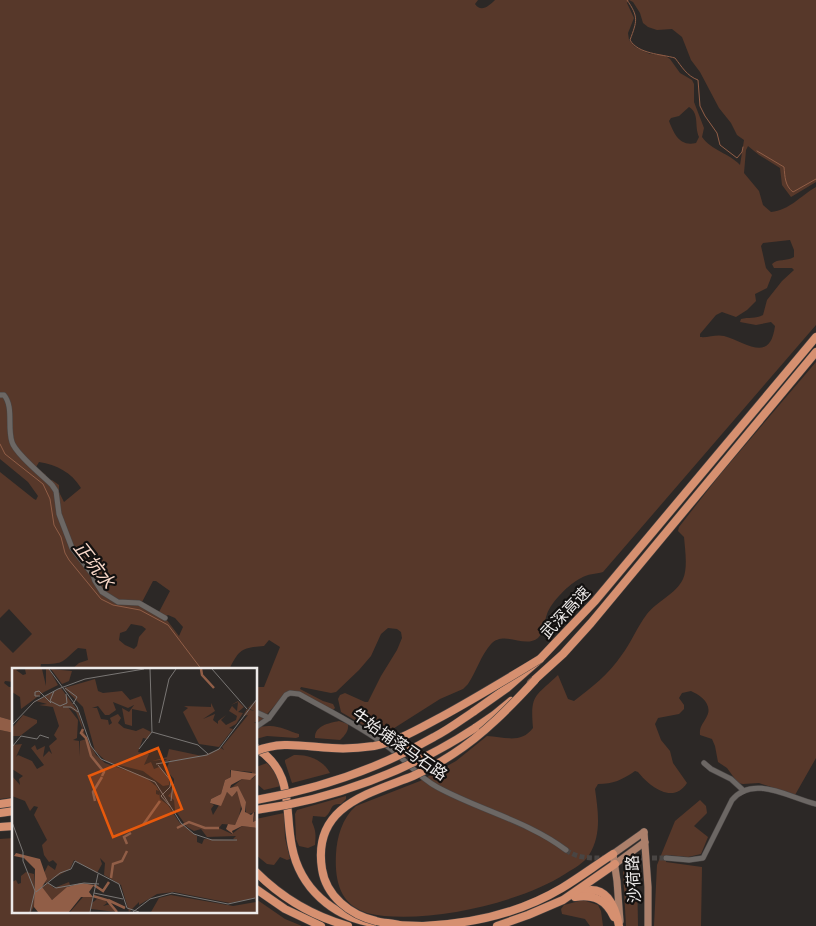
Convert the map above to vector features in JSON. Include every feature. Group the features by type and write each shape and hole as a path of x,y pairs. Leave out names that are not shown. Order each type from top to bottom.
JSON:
{"highway":[{"name":"武深高速","path":"258,800 329,782 397,756 435,737 507,688 540,659 595,601 816,337"},
{"name":"武深高速","path":"258,810 290,804 357,785 415,763 447,747 494,715 563,654 602,611 816,352"},
{"path":"258,749 290,744 331,748 357,748 397,739 476,698 540,659"},
{"path":"398,925 367,918 351,911 340,903 332,893 322,873 321,863 322,841 329,824 353,800 414,775 459,750 507,711 535,680"},
{"path":"258,750 273,761 281,773 285,788 291,846 298,867 312,890 328,905 351,918 370,923 423,926 474,921 520,908 561,889 613,854"},
{"path":"496,926 528,915 566,898 615,864"},
{"path":"258,874 276,890 304,908 348,926"},
{"path":"258,891 284,910 322,926"},
{"path":"566,898 582,896 598,898 612,912 619,926"}],"main road":[{"name":"沙荷路","path":"619,926 613,854 644,832 648,887 648,926"},
{"path":"615,864 644,842"}],"street":[{"path":"0,395 4,395 8,402 10,430 14,446 56,491 59,514 72,548 93,574 102,592 118,602 139,603 165,618"},
{"name":"牛始埔落马石路","path":"258,726 269,718 286,695 290,693 299,694 366,731 390,748 424,779 435,786 488,811 534,829 554,840 566,850"},
{"path":"258,713 269,718"},
{"path":"704,763 711,769 734,781 744,790"},
{"path":"666,858 689,860 703,858 732,800 744,790 752,787 762,788 816,804"}],"shaded area":[{"path":"0,0 478,0 475,4 477,7 482,8 495,0 629,0 816,0 816,182 791,197 782,185 780,168 748,146 744,173 759,191 763,205 771,212 784,209 816,187 816,325 603,572 581,578 561,593 549,609 538,638 527,642 502,639 496,640 491,644 481,658 468,684 463,689 440,699 388,732 380,735 341,712 338,699 340,695 345,693 368,702 402,638 401,632 397,629 388,628 381,634 371,656 336,692 331,693 301,687 300,689 333,704 335,708 333,710 316,706 292,691 288,691 259,723 260,726 276,726 299,734 299,737 296,738 267,736 258,738 258,687 264,687 280,647 269,640 264,646 242,651 230,668 73,668 79,663 88,660 86,649 78,648 59,663 41,664 40,668 12,668 12,682 5,681 4,683 12,687 12,720 0,717 0,640 13,653 32,634 9,609 0,618 0,472 36,500 38,496 28,482 0,459","holes":["629,0 633,2 640,13 643,23 648,27 657,30 672,29 682,37 691,60 700,72 719,108 731,123 737,135 744,140 740,165 711,146 702,137 704,128 694,102 694,84 692,80 680,73 670,59 664,55 650,54 635,47 629,40 628,33 634,18 627,3","689,107 696,116 699,137 696,143 686,143 678,138 669,121 671,118 679,116","790,240 794,250 794,257 772,264 774,268 792,268 794,270 782,281 767,300 763,315 741,319 740,322 756,325 771,322 775,326 772,338 768,344 756,348 724,336 700,337 700,334 716,315 722,312 736,317 756,301 755,294 767,288 772,275 766,268 761,246 763,243","39,462 63,470 81,488 64,502 59,492 59,485 52,480 47,481 44,478 46,475 36,467","153,581 156,581 170,591 159,612 142,602","166,616 175,618 183,627 179,636 166,619","131,624 142,626 146,629 139,637 137,646 134,649 119,640 120,633 126,631"]},
{"path":"816,362 816,758 795,795 759,783 738,783 727,768 718,762 712,739 700,735 701,727 708,712 705,700 691,691 682,693 679,698 684,705 684,709 679,714 658,718 655,724 661,740 670,751 673,763 687,783 675,793 668,793 648,783 635,771 617,781 598,784 595,789 598,823 596,839 587,858 575,868 545,885 522,895 468,910 413,917 367,913 353,906 340,889 336,861 339,835 351,811 356,806 420,781 456,761 487,736 518,738 528,733 533,728 532,708 536,697 558,675 568,699 574,701 605,675 625,651 647,614 676,589 685,575 684,537 678,531 679,527 718,477"},
{"path":"0,717 12,720 12,733 0,730"},
{"path":"339,721 348,724 346,733 340,740 315,738 315,734 320,728"},
{"path":"0,730 12,733 12,797 0,799"},
{"path":"294,755 305,756 319,761 330,773 292,783 285,760"},
{"path":"267,763 277,775 281,786 264,790 258,785 258,766"},
{"path":"346,796 346,799 341,804 333,806 325,817 313,816 315,845 308,848 299,846 296,839 295,814 297,810"},
{"path":"700,800 706,806 707,813 694,826 708,837 701,854 688,857 667,855 666,862 702,867 701,926 654,926 657,865 675,821"},
{"path":"284,813 285,838 290,859 287,860 280,857 274,865 267,864 258,857 258,819"},
{"path":"12,838 12,914 258,914 258,900 285,919 302,926 0,926 0,839"},
{"path":"633,866 637,871 638,926 626,926 623,872"},
{"path":"583,900 598,905 601,911 603,926 590,926 585,919 562,914 561,909 564,905"}],"waterway":[{"path":"627,0 634,11 636,19 630,40 644,51 675,58 688,74 698,80 700,106 717,133 720,145 737,158 742,152 743,147"},
{"path":"757,151 784,167 787,184 793,192 816,179"},
{"name":"正坑水","path":"0,444 5,454 43,484 50,499 54,525 61,537 65,553 101,599 113,605 140,610 168,625 200,668"}],"tunnel":[{"path":"566,850 580,856 606,858"},
{"path":"622,858 666,858"}]}
